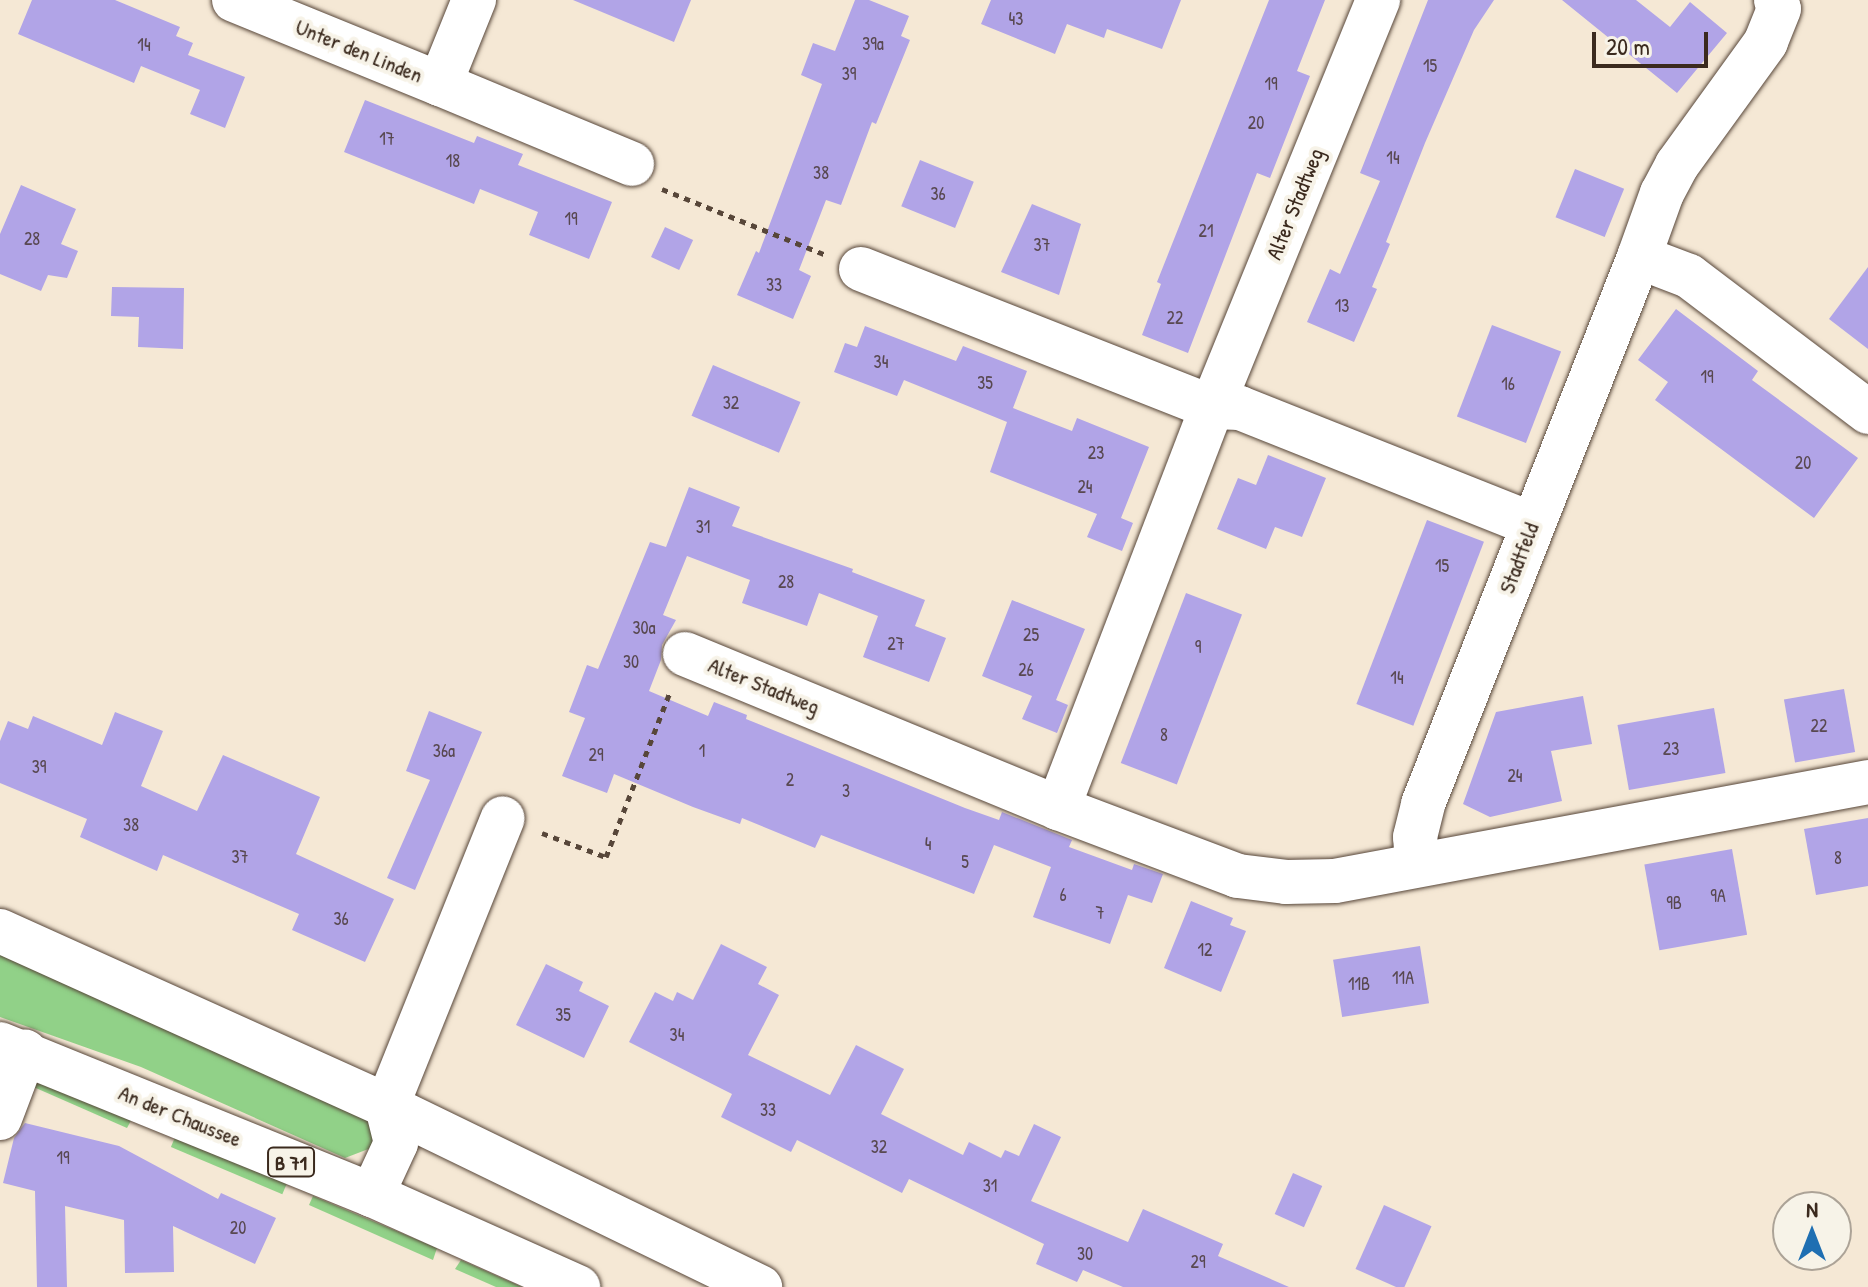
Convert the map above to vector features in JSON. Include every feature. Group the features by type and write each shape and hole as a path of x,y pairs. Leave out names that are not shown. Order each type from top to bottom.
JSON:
{"street":[{"name":"Unter den Linden","path":"234,0 632,164"},
{"name":"Unter den Linden","path":"440,84 474,0"},
{"name":"Alter Stadtweg","path":"1058,808 1212,407 1378,0"},
{"name":"Stadtfeld","path":"1417,864 1415,837 1423,804 1662,193 1677,165 1766,42 1779,9 1776,0"},
{"path":"1639,257 1689,276 1868,412"},
{"path":"861,269 1212,407 1240,408 1532,524"},
{"name":"Alter Stadtweg","path":"685,654 1058,808 1238,876 1286,882 1335,881 1417,864"},
{"path":"1417,864 1868,782"},
{"path":"372,1195 396,1143 387,1106 503,818"},
{"path":"0,931 387,1106 760,1287"},
{"path":"0,1118 12,1048"},
{"name":"An der Chaussee","path":"12,1048 372,1195 578,1287"}],"path":[{"path":"632,164 645,182 861,269"},
{"name":"Alter Stadtweg","path":"503,818 606,857 685,654"}],"green space":[{"path":"0,943 378,1122 371,1148 345,1158 141,1067 0,1017"},
{"path":"33,1078 134,1115 127,1128 29,1085"},
{"path":"176,1135 287,1182 282,1194 171,1147"},
{"path":"313,1196 437,1248 433,1260 309,1205"},
{"path":"461,1260 522,1287 496,1287 455,1269"}],"building":[{"path":"32,0 115,0 180,27 176,36 193,43 188,55 245,77 225,128 190,114 200,90 141,66 134,83 18,34"},
{"path":"573,0 691,0 674,42"},
{"path":"855,0 869,0 909,16 901,36 910,40 876,124 872,122 841,205 826,200 799,270 811,276 793,319 737,295 756,251 759,253 822,84 801,75 813,43 835,51"},
{"path":"991,0 1181,0 1162,49 1107,29 1104,38 1067,24 1055,54 981,24"},
{"path":"1269,0 1325,0 1297,71 1310,76 1270,178 1257,173 1188,353 1142,335 1161,284 1157,282"},
{"path":"1428,0 1494,0 1474,30 1425,143 1386,242 1390,244 1372,287 1377,289 1354,342 1307,322 1330,269 1340,274 1380,181 1360,173"},
{"path":"1562,0 1636,0 1670,27 1690,2 1727,33 1677,93"},
{"path":"365,100 474,143 477,136 523,154 518,165 612,202 589,259 529,235 538,212 480,189 474,204 344,152"},
{"path":"920,160 974,182 955,228 901,206"},
{"path":"1575,169 1624,189 1605,237 1556,217"},
{"path":"21,185 76,209 61,244 78,251 67,278 48,275 41,291 0,274 0,234"},
{"path":"1032,204 1081,224 1059,295 1001,272"},
{"path":"665,227 693,240 679,270 651,257"},
{"path":"1868,267 1868,349 1829,319"},
{"path":"112,287 184,288 183,349 138,347 139,317 111,316"},
{"path":"1676,309 1758,371 1752,380 1858,458 1814,518 1655,400 1668,382 1638,360"},
{"path":"1492,325 1561,352 1526,443 1457,416"},
{"path":"865,326 956,361 963,346 1027,371 1013,408 1072,431 1077,418 1149,447 1121,518 1133,523 1122,551 1087,537 1097,514 990,472 1007,422 904,380 897,396 834,372 845,343 857,347"},
{"path":"713,365 800,402 779,453 692,416"},
{"path":"1268,455 1326,478 1302,537 1275,527 1266,549 1217,529 1238,478 1256,485"},
{"path":"689,487 740,507 732,526 853,569 852,572 925,600 915,626 946,638 929,682 863,657 878,616 819,593 807,626 742,603 750,580 687,556 663,615 676,620 662,645 661,660 649,691 708,716 714,702 747,715 746,719 965,808 999,820 1002,812 1072,840 1069,847 1132,870 1134,864 1163,874 1152,903 1128,895 1110,944 1033,917 1051,867 994,845 974,894 821,835 815,848 742,818 740,824 614,774 607,793 562,776 585,718 569,712 587,665 598,669 650,542 666,547"},
{"path":"1427,520 1484,542 1413,726 1356,704"},
{"path":"1186,593 1242,615 1177,784 1121,763"},
{"path":"1012,600 1085,629 1056,700 1068,705 1057,733 1022,719 1032,696 982,676"},
{"path":"1844,689 1855,752 1795,763 1784,700"},
{"path":"1583,696 1592,744 1551,751 1562,801 1490,817 1463,804 1496,712"},
{"path":"1714,708 1725,773 1629,790 1617,725"},
{"path":"429,711 482,732 415,890 387,878 430,780 406,771"},
{"path":"115,712 163,731 141,786 197,811 223,755 320,797 296,854 394,899 365,962 292,930 299,914 163,855 157,871 80,837 87,819 0,783 0,741 8,721 28,729 33,716 102,745"},
{"path":"1868,818 1868,886 1816,895 1804,829"},
{"path":"1732,849 1747,935 1659,950 1644,864"},
{"path":"1191,901 1233,918 1230,925 1246,931 1221,992 1164,968"},
{"path":"721,944 767,967 758,984 779,995 748,1055 830,1095 856,1045 904,1069 881,1114 963,1155 969,1142 1001,1158 1005,1150 1019,1156 1034,1124 1061,1137 1031,1201 1128,1242 1143,1209 1223,1244 1218,1256 1289,1287 1123,1287 1083,1270 1077,1282 1036,1264 1044,1244 909,1179 902,1193 797,1140 791,1152 721,1117 732,1094 629,1042 655,992 673,1001 677,992 693,1000"},
{"path":"1420,946 1429,1003 1342,1017 1333,960"},
{"path":"546,964 583,982 579,991 609,1006 584,1058 516,1025"},
{"path":"25,1123 119,1146 218,1199 221,1193 276,1218 255,1264 173,1226 174,1272 125,1273 124,1220 65,1206 67,1287 37,1287 35,1191 3,1183 14,1138"},
{"path":"1293,1173 1322,1186 1304,1227 1275,1214"},
{"path":"1384,1205 1432,1226 1404,1287 1396,1287 1356,1269"}]}
